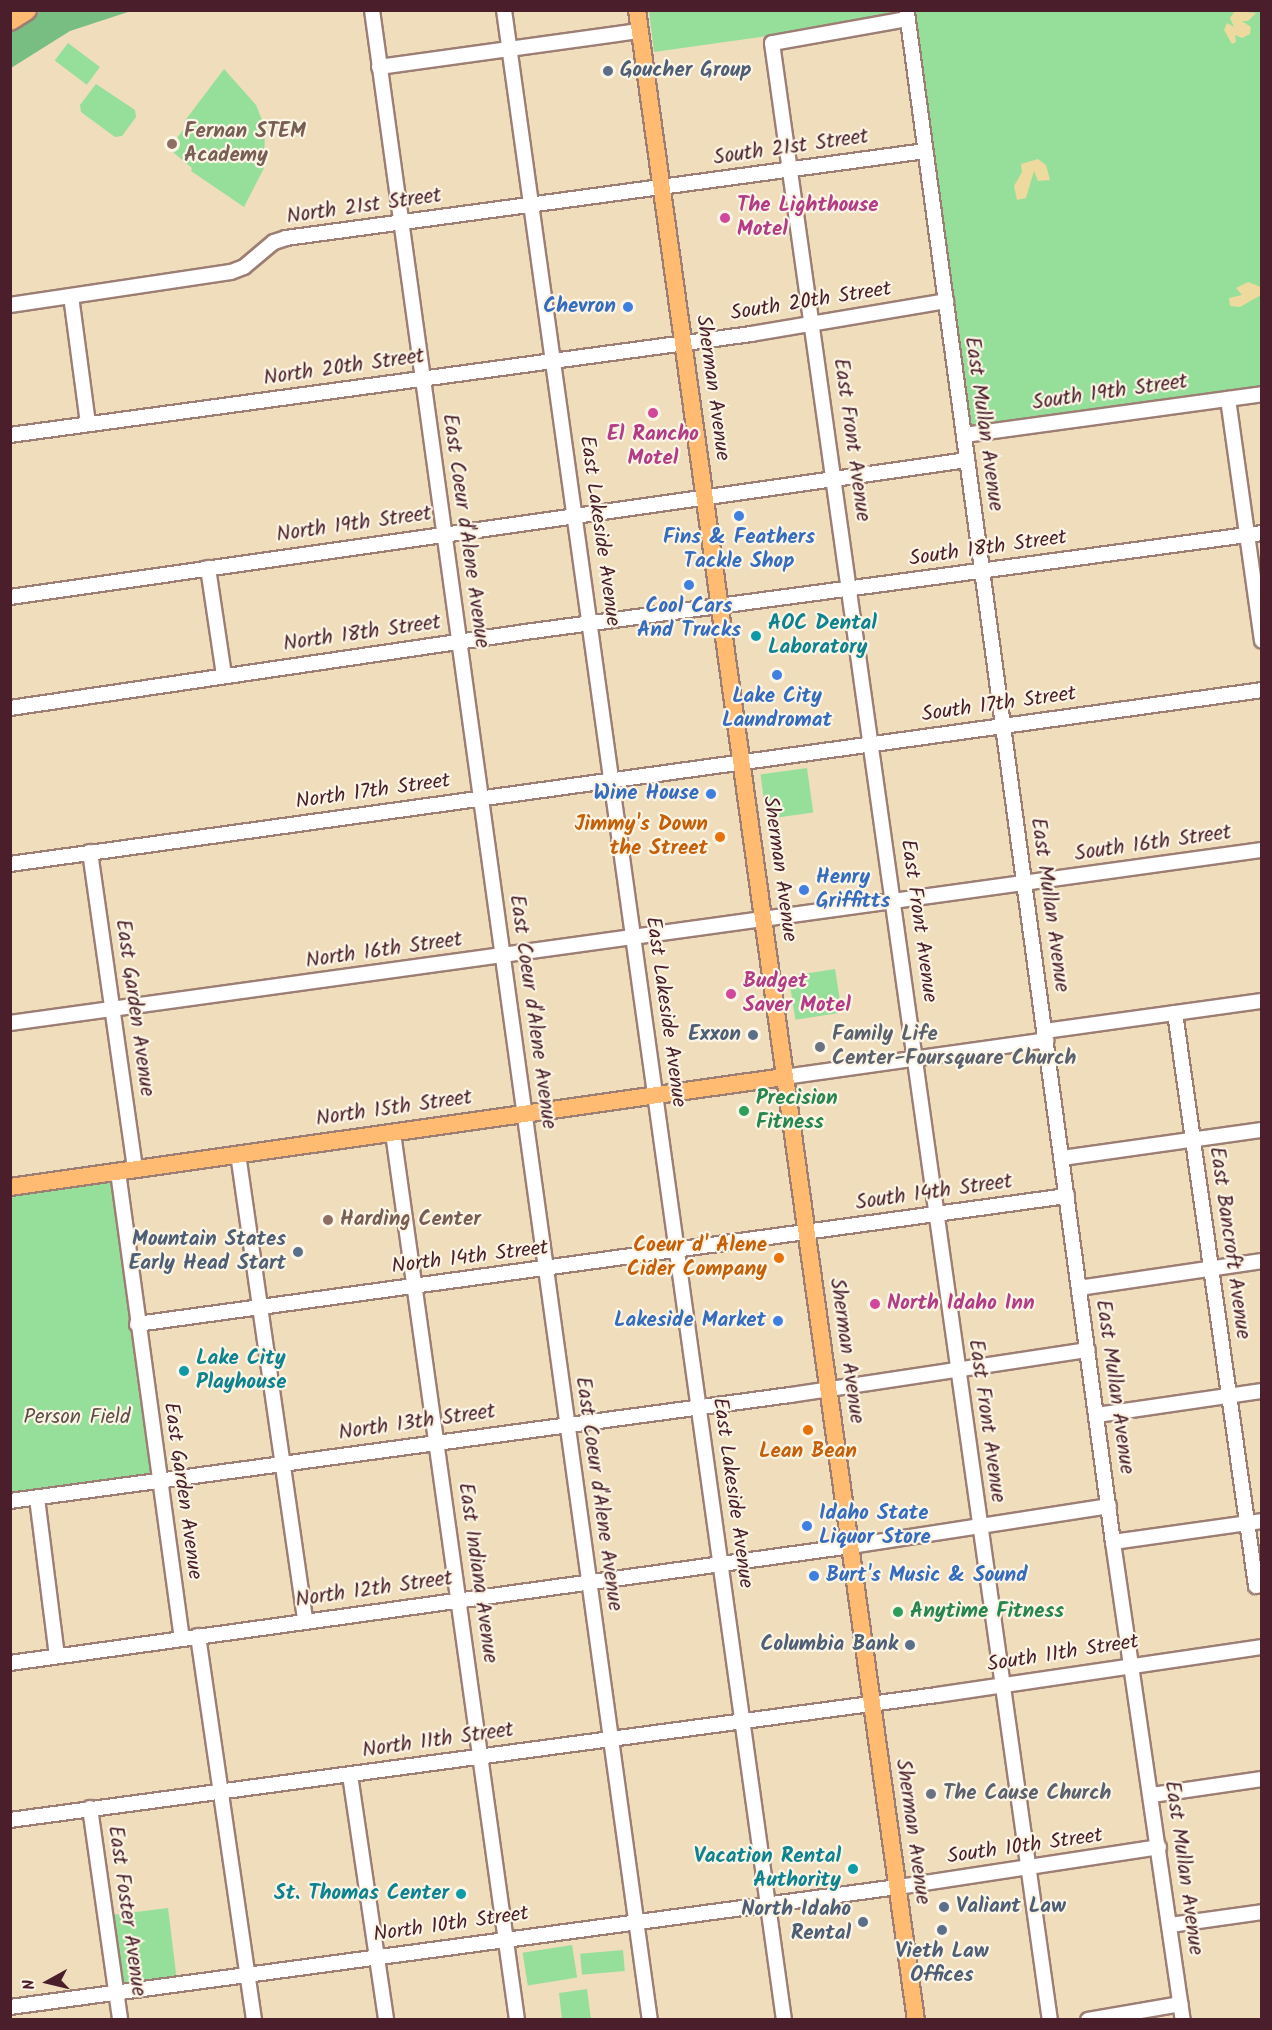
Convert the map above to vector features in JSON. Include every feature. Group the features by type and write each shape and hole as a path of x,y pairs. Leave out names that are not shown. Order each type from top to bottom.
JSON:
{"highway":[{"path":"10,20 27,10"}],"main road":[{"name":"Sherman Avenue","path":"637,10 916,2019"},
{"name":"North 15th Street","path":"10,1187 784,1077"}],"street":[{"name":"East Coeur d'Alene Avenue","path":"372,10 650,2019"},
{"name":"East Lakeside Avenue","path":"504,10 784,2019"},
{"name":"East Front Avenue","path":"907,15 772,43 836,479 916,1058 935,1214 959,1369 1027,1869 1050,2019"},
{"name":"East Mullan Avenue","path":"907,15 1026,882 1113,1542 1134,1664 1183,2019"},
{"path":"380,67 640,31"},
{"name":"South 21st Street","path":"663,187 925,151"},
{"name":"North 21st Street","path":"10,305 231,272 244,267 274,242 663,187"},
{"path":"71,296 88,424"},
{"name":"South 20th Street","path":"684,343 946,302"},
{"name":"North 20th Street","path":"10,435 684,343"},
{"name":"South 19th Street","path":"964,435 1262,394"},
{"path":"1228,399 1262,641"},
{"path":"705,500 967,460"},
{"name":"North 19th Street","path":"10,597 445,534 705,500"},
{"name":"South 18th Street","path":"720,608 1262,533"},
{"path":"208,568 224,675"},
{"name":"North 18th Street","path":"10,708 224,675 720,608"},
{"name":"South 17th Street","path":"742,762 1262,690"},
{"name":"North 17th Street","path":"10,864 742,762"},
{"name":"South 16th Street","path":"764,920 1262,850"},
{"name":"East Garden Avenue","path":"90,852 135,1169"},
{"name":"North 16th Street","path":"10,1023 764,920"},
{"path":"784,1077 916,1058 1175,1013 1262,1001"},
{"name":"East Bancroft Avenue","path":"1175,1013 1256,1587"},
{"path":"1062,1158 1262,1130"},
{"name":"East Indiana Avenue","path":"393,1133 518,2019"},
{"path":"238,1154 304,1621"},
{"name":"East Garden Avenue","path":"118,1172 137,1324 182,1639"},
{"name":"South 14th Street","path":"807,1233 1067,1196"},
{"name":"North 14th Street","path":"137,1324 807,1233"},
{"path":"1079,1288 1262,1261"},
{"name":"North 13th Street","path":"10,1502 281,1462 829,1389 1088,1350"},
{"path":"1097,1415 1262,1391"},
{"path":"37,1498 57,1656"},
{"name":"North 12th Street","path":"10,1663 851,1546 1109,1506"},
{"path":"1113,1542 1262,1521"},
{"path":"198,1636 254,2019"},
{"name":"South 11th Street","path":"871,1703 1262,1647"},
{"name":"North 11th Street","path":"10,1820 871,1703"},
{"path":"350,1775 386,2019"},
{"path":"1152,1795 1262,1779"},
{"name":"East Foster Avenue","path":"90,1808 120,2019"},
{"name":"South 10th Street","path":"898,1887 1159,1847"},
{"name":"North 10th Street","path":"10,2007 117,1994 506,1938 898,1887"},
{"path":"1170,1924 1262,1912"},
{"path":"1088,2019 1180,2004"}],"green space":[{"path":"895,10 896,18 654,52 649,11"},
{"path":"41,11 131,11 70,31 11,68 11,28"},
{"path":"914,11 1261,11 1261,389 972,427"},
{"path":"68,43 100,67 87,85 55,61"},
{"path":"224,69 256,105 265,127 264,168 244,207 191,171 192,168 174,153 173,143 187,125 184,122"},
{"path":"96,84 135,110 136,117 122,136 115,137 81,112 80,105"},
{"path":"807,768 813,813 767,819 760,775"},
{"path":"835,969 842,1012 795,1020 789,976"},
{"name":"Person Field","path":"107,1180 111,1184 151,1473 148,1477 11,1496 10,1194"},
{"path":"168,1908 177,1979 122,1986 113,1915"},
{"path":"572,1945 577,1978 528,1985 523,1953"},
{"path":"623,1950 625,1971 582,1975 580,1954"},
{"path":"587,1989 591,2019 562,2019 559,1993"}],"sand":[{"path":"1235,11 1256,13 1248,21 1242,21 1251,27 1250,34 1242,38 1235,35 1236,42 1232,44 1224,30 1227,23 1234,27 1230,18"},
{"path":"1038,159 1046,165 1050,180 1038,181 1034,171 1026,198 1017,200 1014,186 1022,172 1021,164"},
{"path":"1248,282 1261,287 1261,295 1240,307 1230,306 1229,298 1242,295 1236,288"}],"place":[{"name":"Goucher Group","path":"608,71"},
{"name":"Fernan STEM Academy","path":"172,144"},
{"name":"The Lighthouse Motel","path":"725,218"},
{"name":"Chevron","path":"628,307"},
{"name":"El Rancho Motel","path":"653,413"},
{"name":"Fins & Feathers Tackle Shop","path":"739,516"},
{"name":"Cool Cars And Trucks","path":"689,585"},
{"name":"AOC Dental Laboratory","path":"756,636"},
{"name":"Lake City Laundromat","path":"777,675"},
{"name":"Wine House","path":"711,794"},
{"name":"Jimmy's Down the Street","path":"720,837"},
{"name":"Henry Griffitts","path":"804,890"},
{"name":"Budget Saver Motel","path":"731,994"},
{"name":"Exxon","path":"753,1035"},
{"name":"Family Life Center-Foursquare Church","path":"820,1047"},
{"name":"Precision Fitness","path":"744,1111"},
{"name":"Harding Center","path":"328,1220"},
{"name":"Mountain States Early Head Start","path":"298,1252"},
{"name":"Coeur d' Alene Cider Company","path":"779,1258"},
{"name":"North Idaho Inn","path":"875,1304"},
{"name":"Lakeside Market","path":"778,1321"},
{"name":"Lake City Playhouse","path":"184,1371"},
{"name":"Lean Bean","path":"808,1430"},
{"name":"Idaho State Liquor Store","path":"807,1526"},
{"name":"Burt's Music & Sound","path":"814,1576"},
{"name":"Anytime Fitness","path":"898,1612"},
{"name":"Columbia Bank","path":"910,1645"},
{"name":"The Cause Church","path":"931,1794"},
{"name":"Vacation Rental Authority","path":"853,1869"},
{"name":"St. Thomas Center","path":"461,1894"},
{"name":"Valiant Law","path":"944,1907"},
{"name":"North Idaho Rental","path":"863,1922"},
{"name":"Vieth Law Offices","path":"942,1930"}]}
